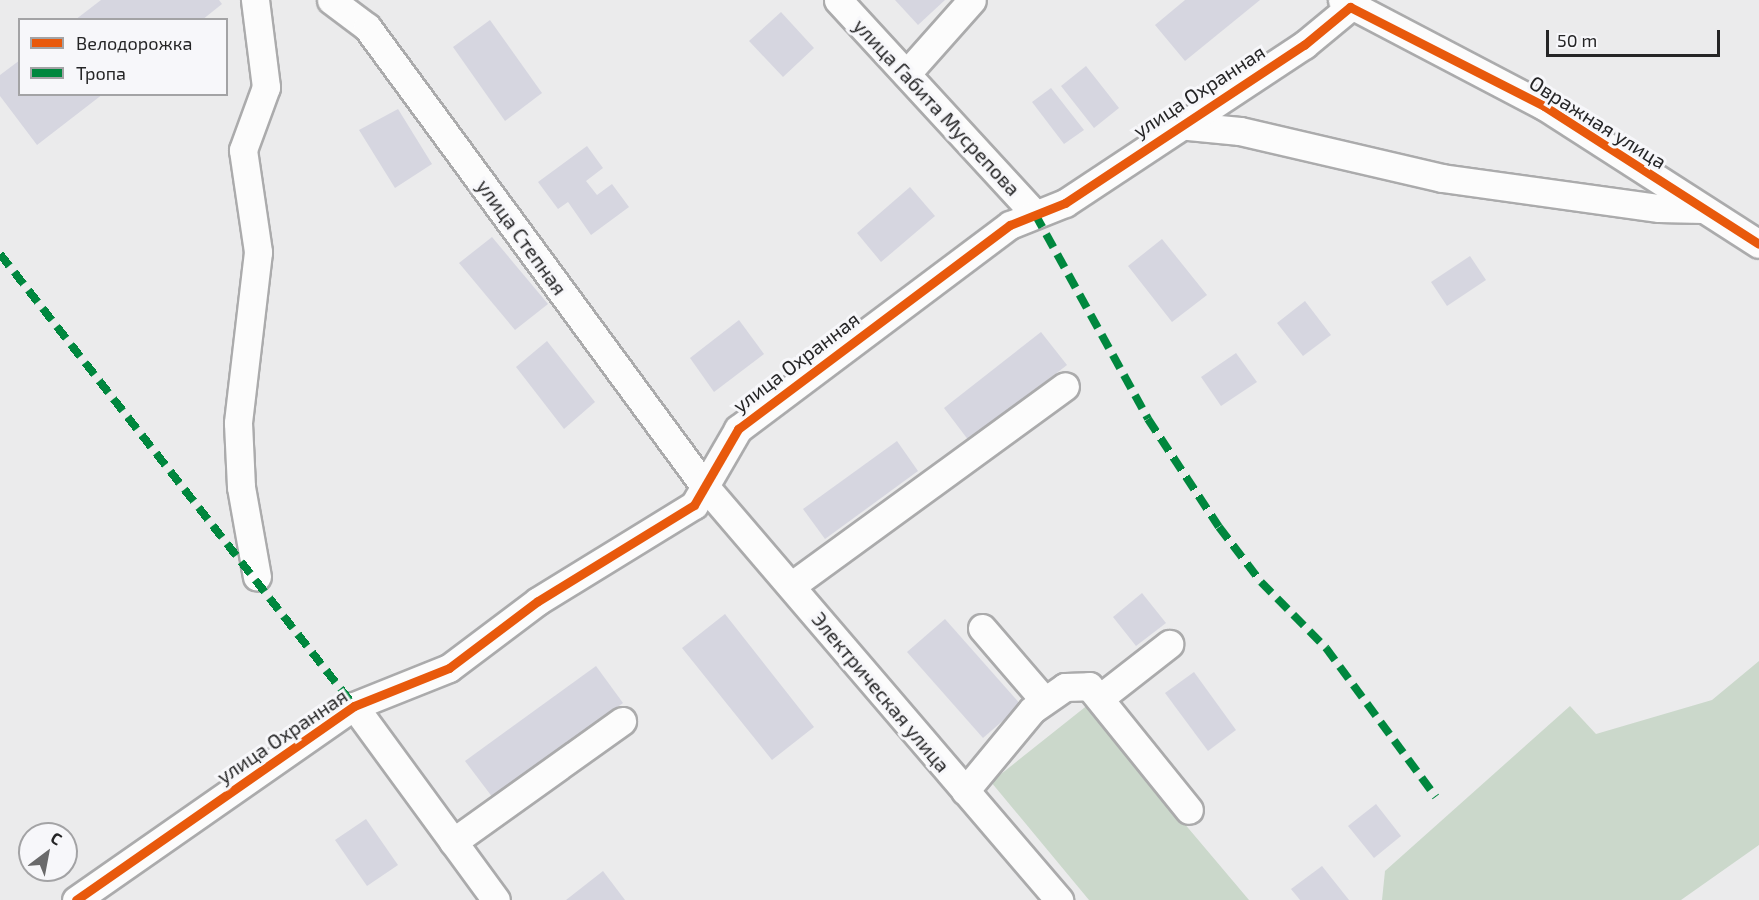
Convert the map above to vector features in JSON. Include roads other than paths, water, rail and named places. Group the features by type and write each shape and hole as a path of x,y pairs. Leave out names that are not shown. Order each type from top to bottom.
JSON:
{"street":[{"path":"255,0 266,87 243,150 258,252 238,423 241,487 256,577"},
{"name":"улица Степная","path":"331,0 367,27 703,484"},
{"name":"улица Габита Мусрепова","path":"838,0 908,72 1035,214"},
{"path":"908,72 972,0"},
{"name":"улица Охранная","path":"76,900 354,706 449,668 538,601 694,506 703,484 738,429 1010,225 1065,203 1178,125 1304,45 1346,3"},
{"name":"Овражная улица","path":"1346,3 1544,106 1759,244"},
{"path":"1178,125 1240,131 1442,178 1659,208 1703,209"},
{"path":"791,586 1065,386"},
{"name":"Электрическая улица","path":"703,484 1059,900"},
{"path":"982,628 1044,700"},
{"path":"1100,698 1169,644"},
{"path":"965,791 1008,737 1044,700 1065,687 1089,686 1189,810"},
{"path":"354,706 496,900"},
{"path":"453,842 622,721"}]}
